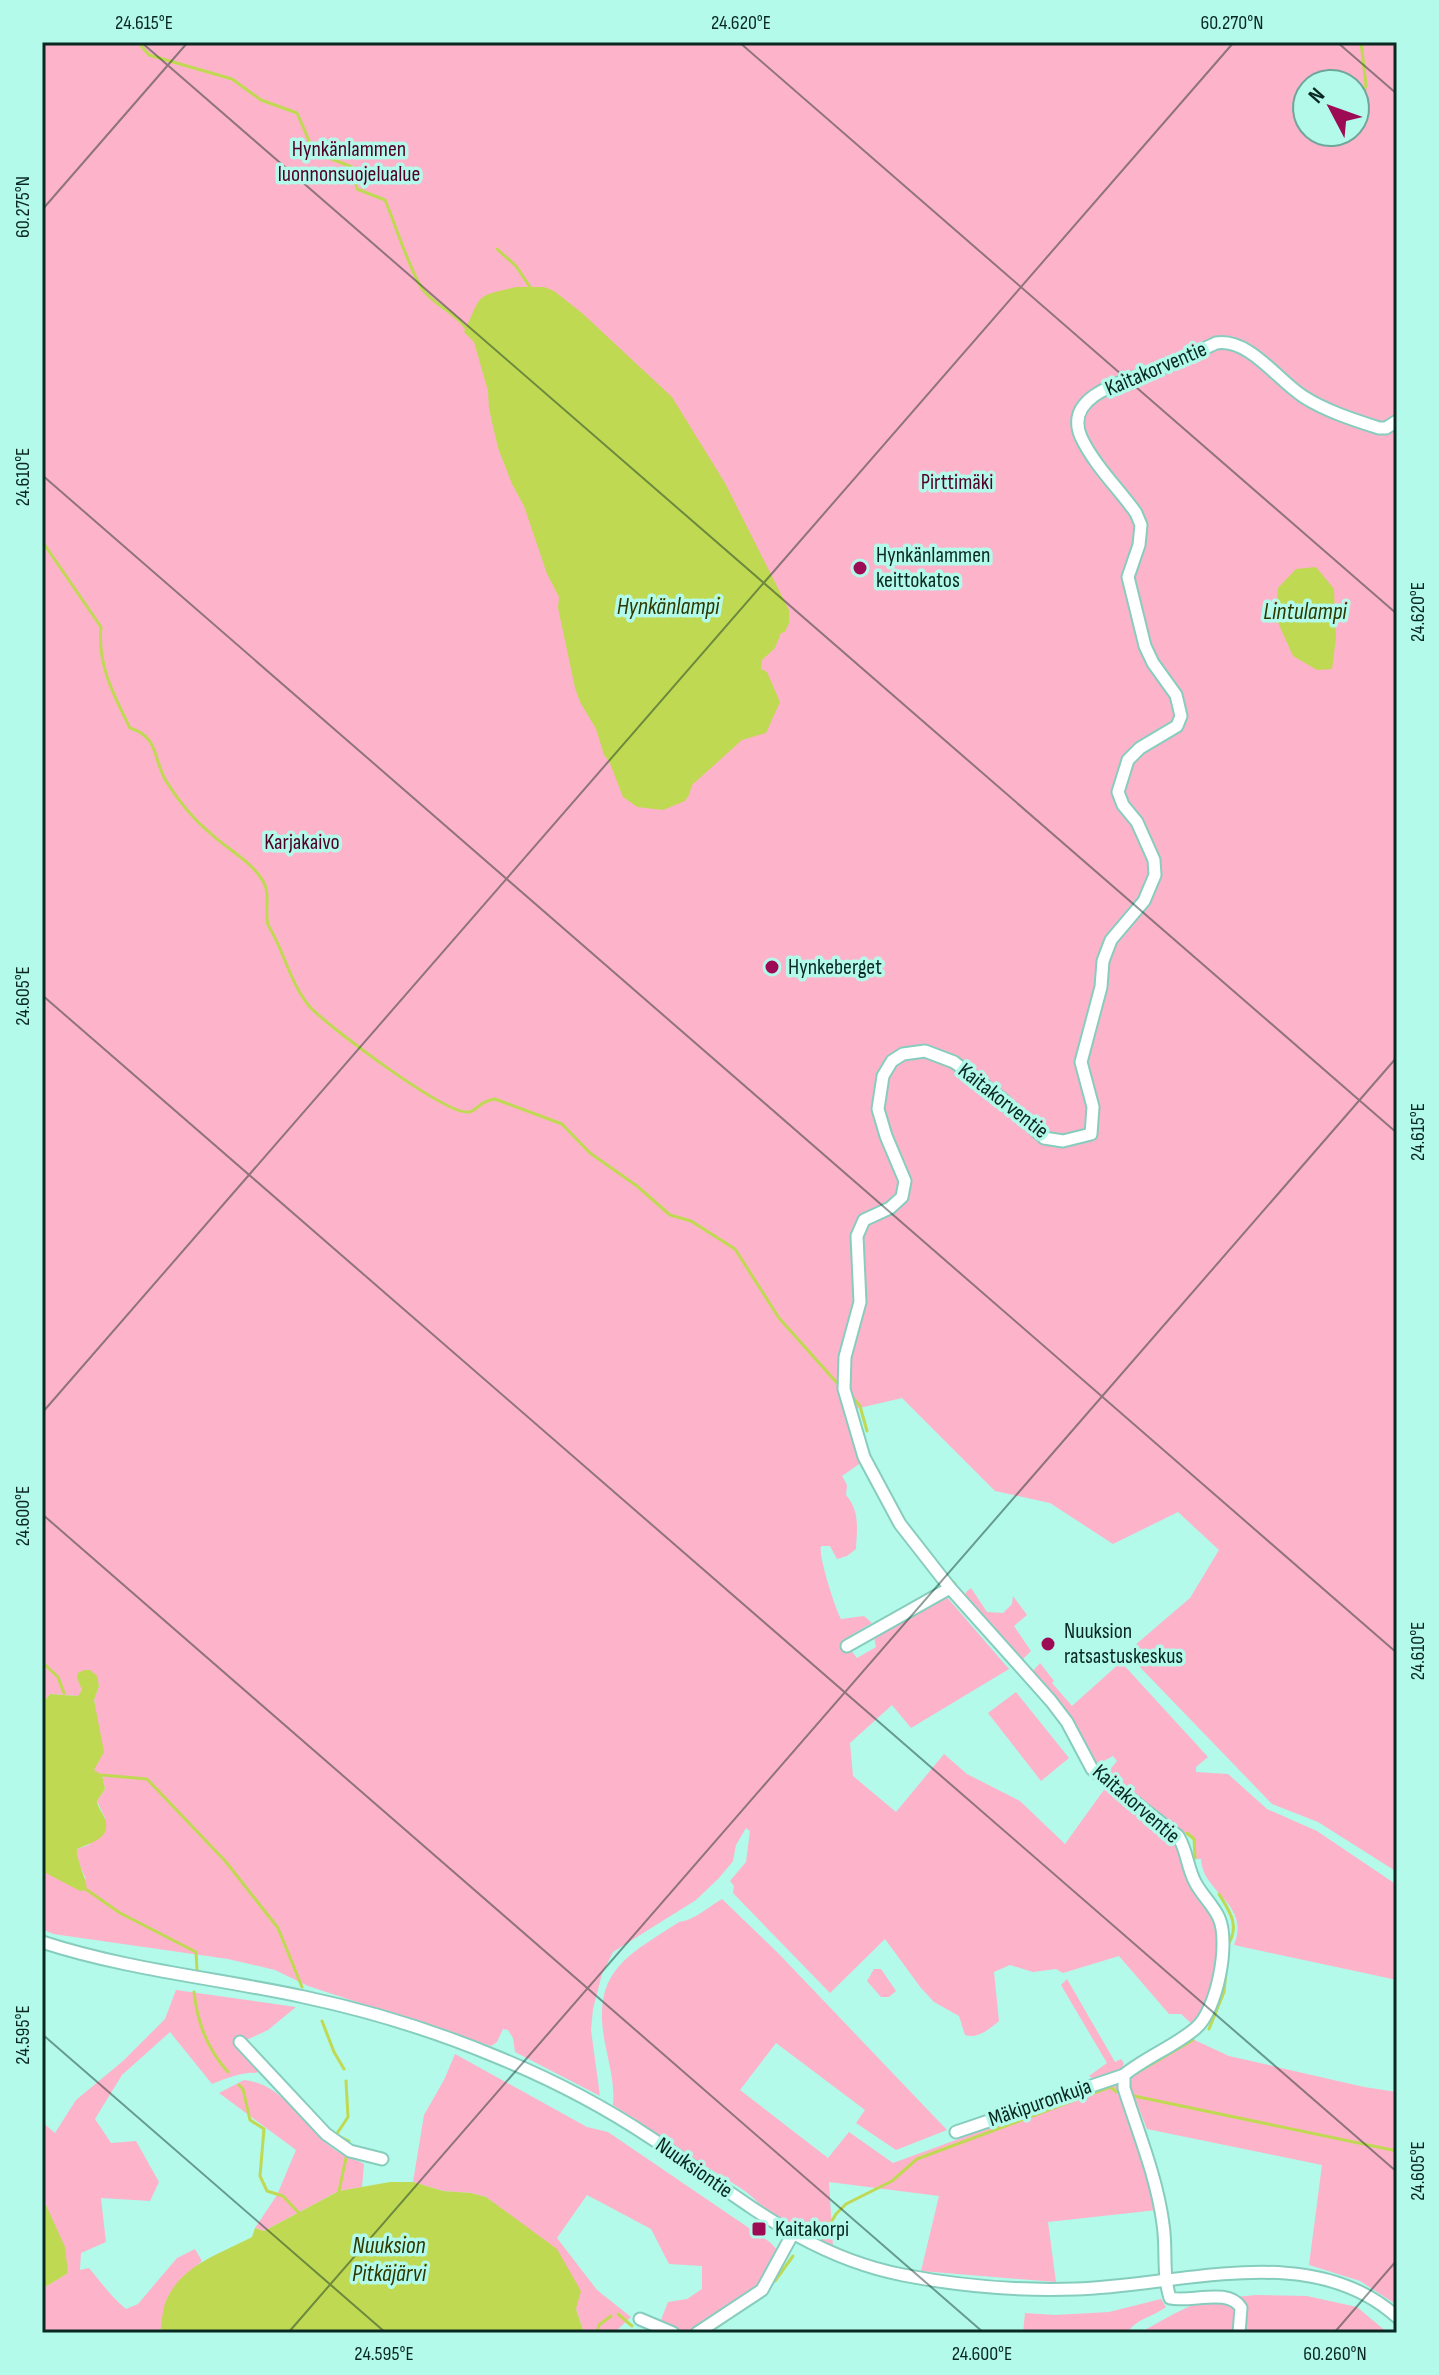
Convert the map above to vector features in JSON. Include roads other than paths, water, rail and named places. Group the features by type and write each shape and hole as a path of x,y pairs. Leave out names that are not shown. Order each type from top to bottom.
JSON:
{"street":[{"name":"Kaitakorventie","path":"1124,2075 1196,2029 1208,2015 1217,1988 1222,1953 1219,1918 1193,1880 1185,1847 1178,1836 1097,1774 1082,1755 1067,1722 1051,1701 950,1588 900,1524 864,1457 844,1389 847,1348 860,1302 857,1236 864,1220 890,1208 902,1197 905,1181 878,1109 883,1076 892,1061 903,1054 925,1051 954,1062 1002,1099 1044,1138 1063,1141 1091,1134 1093,1107 1081,1062 1101,987 1103,961 1111,940 1144,901 1155,875 1154,860 1137,822 1123,805 1118,792 1128,760 1140,748 1177,726 1181,716 1176,695 1145,646 1128,577 1139,545 1141,525 1136,513 1081,436 1079,414 1089,399 1216,343 1225,342 1243,348 1304,397 1319,405 1379,428 1386,428 1397,421"},
{"path":"847,1646 950,1588"},
{"name":"Nuuksiontie","path":"42,1942 120,1965 303,1997 455,2040 551,2080 649,2137 792,2235 869,2267 953,2283 1049,2290 1289,2272 1341,2283 1370,2297 1397,2317"},
{"path":"240,2042 326,2134 350,2151 382,2159"},
{"path":"1124,2075 1124,2088 1157,2189 1164,2227 1166,2281 1170,2298 1224,2297 1239,2302 1239,2333"},
{"name":"Mäkipuronkuja","path":"956,2132 1124,2075"},
{"path":"697,2333 762,2290 792,2235"},
{"path":"640,2319 673,2333"}],"water":[{"name":"Hynkänlampi","path":"516,287 544,287 554,291 672,397 725,483 789,610 785,632 781,633 775,648 762,660 761,669 767,672 780,702 766,733 742,740 692,785 685,801 663,810 637,807 623,797 596,729 580,702 558,608 559,597 498,448 488,391 474,342 464,332 481,299"},
{"name":"Lintulampi","path":"1316,567 1334,589 1336,638 1332,669 1317,670 1293,656 1275,616 1278,588 1296,569"},
{"path":"90,1670 97,1676 99,1686 94,1700 104,1752 94,1770 102,1775 105,1789 97,1801 106,1826 102,1836 77,1849 87,1890 80,1891 42,1871 42,1704 50,1694 78,1696 82,1690 78,1673"},
{"name":"Nuuksion Pitkäjärvi","path":"390,2182 413,2182 443,2191 486,2197 557,2249 581,2291 576,2309 584,2333 160,2333 165,2305 173,2289 191,2269 252,2237 255,2228 264,2231 339,2191"},
{"path":"42,2201 65,2247 68,2273 42,2289"}],"waterway":[{"path":"138,42 149,55 232,79 261,100 297,113 314,152 352,167 357,189 385,200 423,290 466,328"},
{"path":"1361,42 1364,68"},
{"path":"497,249 516,266 530,287"},
{"path":"42,541 101,627 104,667 130,728 151,743 166,781 186,809 204,828 250,865 264,884 268,925 297,988 310,1007 388,1068 456,1109 469,1112 495,1099 562,1124 590,1153 637,1186 670,1215 691,1221 735,1249 779,1318 837,1383"},
{"path":"849,1393 860,1406 867,1431"},
{"path":"948,1577 955,1584"},
{"path":"42,1662 58,1677 64,1693"},
{"path":"102,1775 147,1779 226,1862 278,1928 302,1987"},
{"path":"1187,1833 1194,1839 1195,1858"},
{"path":"87,1890 120,1913 196,1952 197,1970"},
{"path":"1219,1894 1233,1925 1228,1945"},
{"path":"1209,2029 1224,1992 1226,1972"},
{"path":"194,1992 205,2035 228,2072"},
{"path":"322,2021 344,2069"},
{"path":"1133,2075 1193,2040"},
{"path":"346,2081 348,2117 336,2135 349,2141"},
{"path":"239,2085 243,2089 250,2120 264,2129 260,2176 267,2191 283,2196 299,2213"},
{"path":"821,2239 846,2204 892,2181 917,2159 1110,2087 1117,2092"},
{"path":"1134,2096 1397,2151"},
{"path":"339,2191 346,2158"},
{"path":"775,2281 793,2256"},
{"path":"708,2333 750,2304"},
{"path":"618,2314 632,2326"},
{"path":"597,2333 599,2325 611,2316"},
{"path":"637,2331 643,2333"}],"place":[{"name":"Hynkänlammen keittokatos","path":"860,568"},
{"name":"Hynkeberget","path":"772,967"},
{"name":"Nuuksion ratsastuskeskus","path":"1048,1644"},
{"name":"Kaitakorpi","path":"759,2229"}],"park label":[{"name":"Hynkänlammen luonnonsuojelualue","path":"349,162"},
{"name":"Pirttimäki","path":"957,482"},
{"name":"Karjakaivo","path":"302,842"}]}
